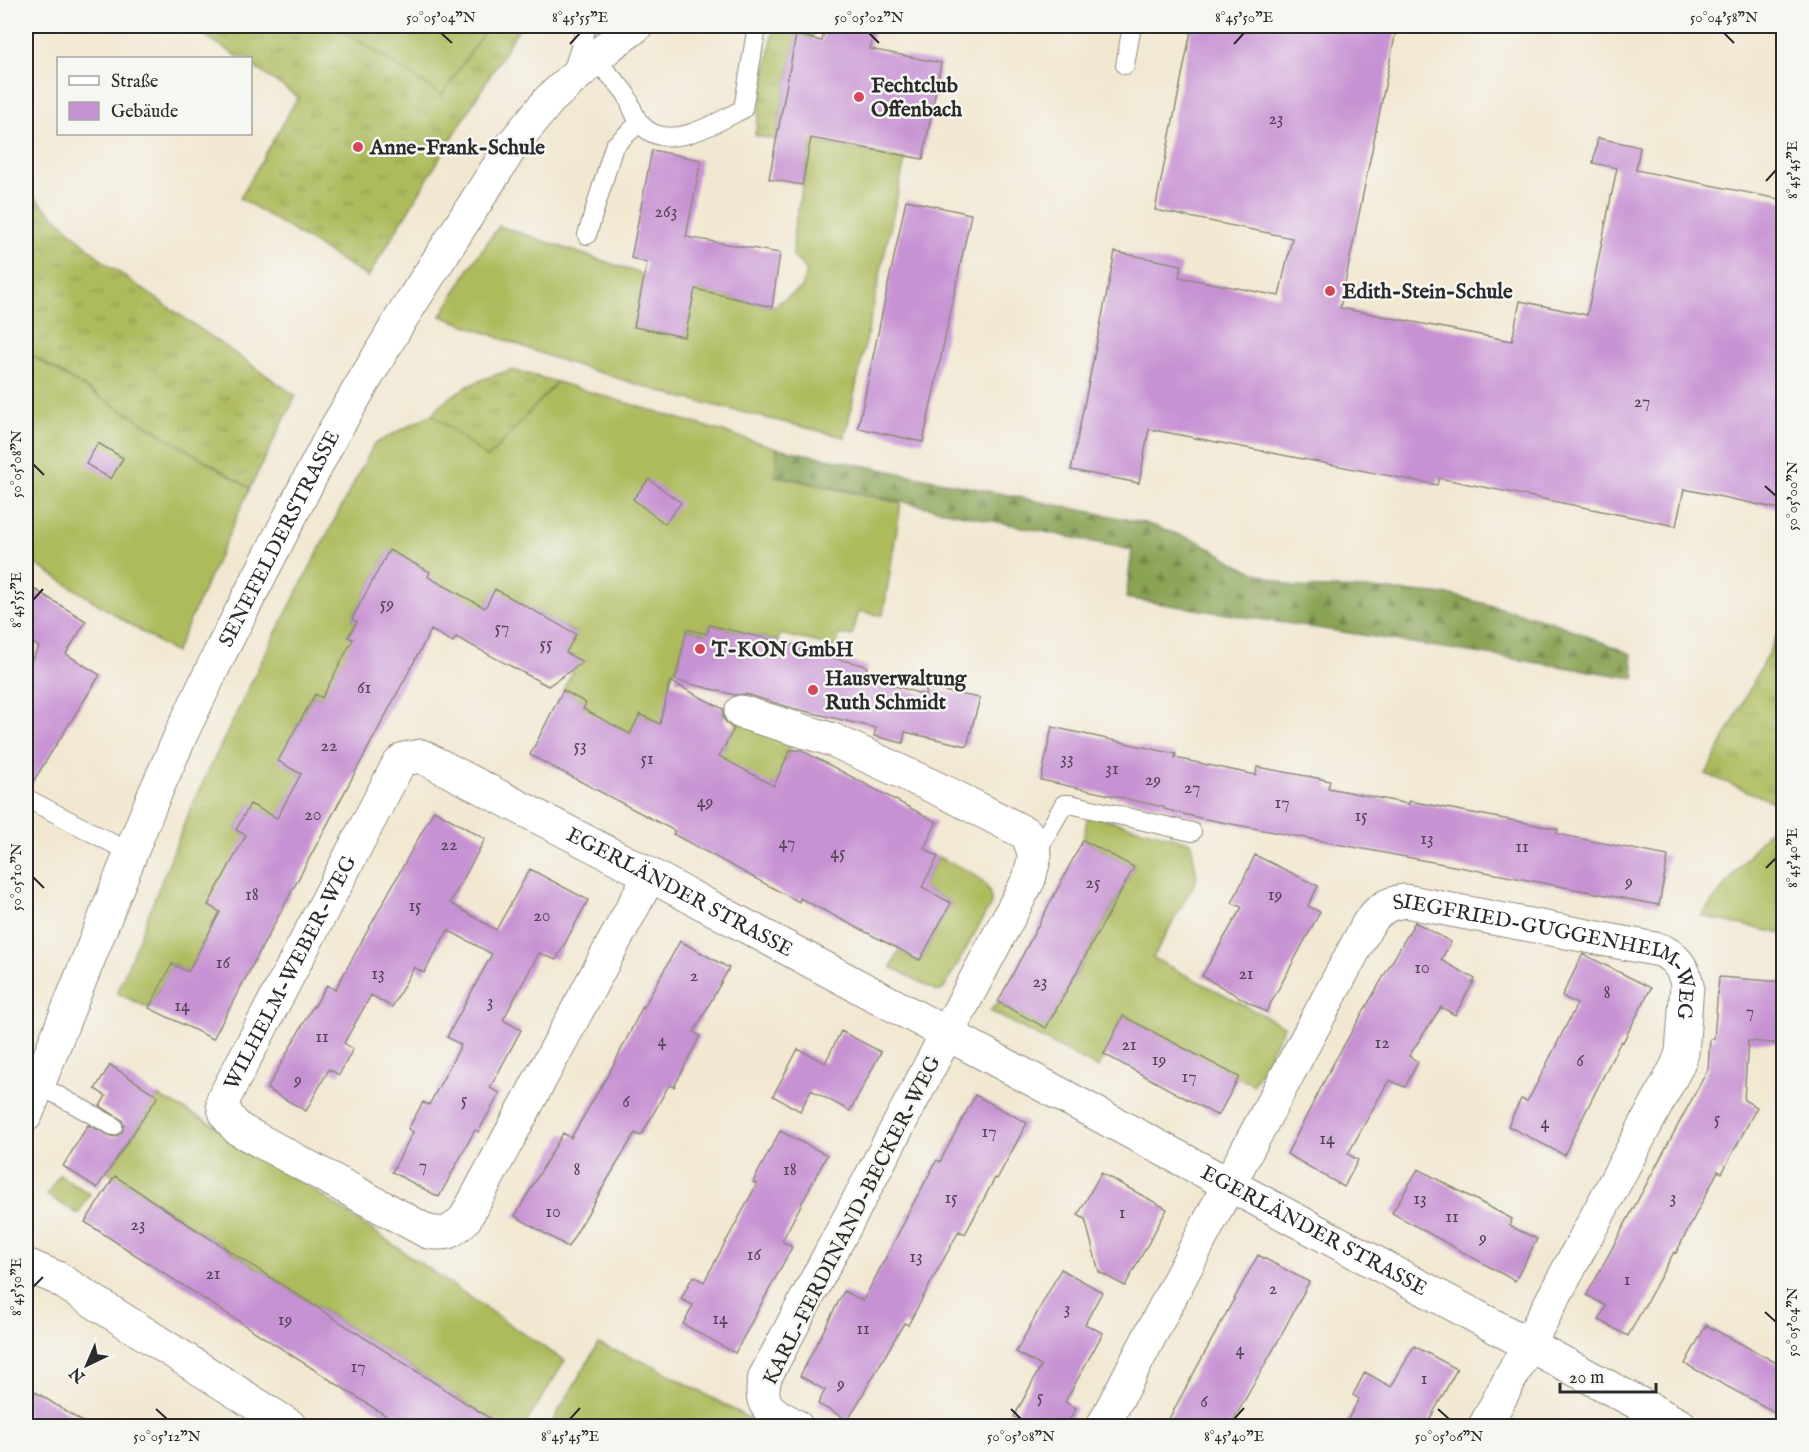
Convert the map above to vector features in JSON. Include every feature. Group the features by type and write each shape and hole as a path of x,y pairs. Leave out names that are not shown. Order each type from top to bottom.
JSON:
{"street":[{"name":"SENEFELDERSTRASSE","path":"26,1115 32,1081 184,728 332,435 402,317 507,153 531,120 568,81 636,26"},
{"path":"741,712 833,740 951,795 1027,834 1035,855 1029,879 947,1034"},
{"name":"EGERLÄNDER STRASSE","path":"412,757 421,756 450,770 650,875 1681,1426"},
{"name":"WILHELM-WEBER-WEG","path":"412,757 404,759 398,765 223,1100 223,1109 238,1129 428,1232 442,1234 454,1231 465,1219 650,875"},
{"name":"SIEGFRIED-GUGGENHEIM-WEG","path":"1229,1184 1368,924 1377,912 1392,902 1420,903 1660,950 1670,954 1685,974 1687,985 1682,1053 1528,1345"},
{"name":"KARL-FERDINAND-BECKER-WEG","path":"796,1426 768,1409 761,1390 765,1377 947,1034"},
{"path":"1103,1426 1229,1184"},
{"path":"26,1265 57,1278 290,1426"},
{"path":"1485,1426 1528,1345"}],"lane":[{"path":"568,81 587,26"},
{"path":"594,59 624,91 639,123 654,134 671,137 689,134 704,129 742,109 757,26"},
{"path":"1125,65 1132,26"},
{"path":"587,235 614,146 639,123"},
{"path":"26,798 131,853"},
{"path":"1035,855 1064,804 1192,832"},
{"path":"32,1081 112,1126"}],"green space":[{"name":"Anne-Frank-Schule","path":"190,26 520,26 368,277 240,198 298,97 252,66 252,57 238,57"},
{"path":"336,26 488,26 442,95"},
{"path":"774,26 814,26 812,39 796,36 776,140 755,135"},
{"path":"812,141 905,159 845,437 675,396 556,359 441,316 470,267 499,226 645,275 634,327 685,337 692,303 682,286 772,307 802,288 807,271 793,256 794,228"},
{"path":"26,190 104,262 296,396 250,488 26,352"},
{"path":"26,352 250,488 175,653 26,558"},
{"path":"512,370 557,382 488,459 432,414 459,391 489,377"},
{"path":"557,382 777,448 775,476 901,503 883,615 859,611 852,636 839,634 837,647 780,634 778,641 710,625 707,634 687,629 678,666 671,676 670,685 726,713 711,741 724,748 738,720 791,746 784,762 800,768 802,799 773,785 757,815 669,729 641,714 630,734 617,727 612,735 579,717 586,703 563,690 579,660 566,653 576,633 495,590 467,642 456,637 474,602 447,588 413,604 430,572 389,550 352,619 357,622 348,636 368,648 353,675 337,669 325,699 314,694 279,761 301,774 288,824 250,804 236,830 276,852 208,905 220,911 188,972 172,964 149,1008 117,993 191,807 267,650 374,444 432,414 488,458"},
{"path":"777,448 1145,523 1200,542 1240,566 1294,587 1370,589 1452,595 1553,622 1631,654 1635,678 1126,598 1132,550 774,475"},
{"path":"1783,624 1783,806 1706,774"},
{"path":"1783,812 1783,934 1701,916"},
{"path":"1088,815 1191,842 1197,878 1153,958 1284,1026 1253,1085 1123,1016 1098,1068 990,1011 998,1002 1047,1028 1134,867 1083,840"},
{"path":"938,857 981,879 987,886 991,904 941,991 891,967 899,951 919,962 951,903 922,887"},
{"path":"158,1096 232,1134 565,1361 524,1426 471,1426 480,1412 108,1172"},
{"path":"59,1175 90,1194 78,1214 47,1195"},
{"path":"598,1344 656,1367 763,1426 550,1426"}],"building":[{"name":"Fechtclub Offenbach","path":"825,26 844,26 874,31 870,49 941,63 923,159 811,138 802,185 769,179 796,35 822,41"},
{"path":"1192,26 1397,26 1340,308 1512,341 1520,301 1587,315 1617,168 1593,163 1598,138 1640,147 1636,170 1784,200 1784,510 1684,489 1676,526 1439,478 1437,485 1149,429 1139,483 1071,470 1115,252 1182,265 1179,277 1279,296 1292,238 1155,210"},
{"path":"652,150 701,160 686,237 780,253 772,307 695,289 685,337 634,327 647,263 631,258"},
{"path":"906,200 971,214 923,442 858,428"},
{"path":"98,443 123,458 111,479 86,464"},
{"path":"649,479 681,503 665,524 633,499"},
{"path":"389,550 430,572 428,577 485,608 495,589 576,634 566,653 583,662 548,686 456,637 453,642 431,630 213,1039 149,1008 172,964 188,972 220,912 208,905 246,835 236,830 250,804 277,818 301,774 278,761 315,694 322,698 353,639 348,637 357,622 352,619"},
{"path":"26,584 86,621 66,654 100,675 29,788 26,787 26,669 39,647 26,638"},
{"path":"710,625 867,666 865,677 925,695 926,688 980,698 967,746 905,732 903,743 874,736 876,728 792,708 746,694 735,695 675,680 687,629 707,634"},
{"path":"670,681 723,709 723,717 734,729 719,756 774,786 790,750 801,750 937,822 924,848 938,857 922,887 951,903 920,960 800,898 799,902 673,834 675,831 530,755 563,690 586,703 583,709 630,734 640,714 660,724"},
{"path":"1052,727 1176,754 1175,758 1256,775 1257,767 1317,778 1330,781 1328,788 1558,829 1557,834 1668,856 1659,905 1195,817 1164,809 1164,807 1041,780"},
{"path":"434,810 485,839 450,903 496,930 530,869 588,900 556,960 539,953 503,1020 521,1030 490,1088 500,1093 478,1132 475,1130 439,1197 392,1172 413,1132 408,1129 423,1102 429,1105 461,1045 447,1037 492,954 448,930 424,973 414,967 392,1007 371,995 344,1043 353,1049 339,1075 329,1069 306,1111 267,1089 327,985 335,990"},
{"path":"1083,840 1134,867 1046,1028 998,1002"},
{"path":"1255,855 1318,886 1308,906 1320,912 1266,1012 1202,976 1242,907 1232,903"},
{"path":"1415,922 1451,942 1441,960 1475,979 1455,1015 1441,1007 1409,1056 1418,1062 1405,1087 1389,1080 1348,1154 1358,1160 1344,1187 1287,1154 1332,1066"},
{"path":"680,941 729,968 694,1032 700,1036 674,1087 669,1085 641,1136 635,1133 568,1247 515,1216 563,1133 571,1138 612,1068 643,1006"},
{"path":"1583,954 1651,988 1623,1042 1621,1041 1564,1155 1508,1126 1521,1099 1527,1101 1532,1093 1577,1004 1562,996"},
{"path":"1719,977 1784,982 1784,1044 1748,1041 1744,1100 1757,1107 1722,1173 1718,1171 1676,1253 1674,1252 1628,1336 1599,1320 1606,1306 1587,1295 1708,1069 1710,1039 1714,1039"},
{"path":"1123,1016 1239,1077 1218,1116 1104,1054"},
{"path":"841,1031 881,1052 850,1111 811,1090 800,1111 773,1096 798,1049 825,1063"},
{"path":"110,1065 158,1096 97,1188 63,1166 88,1125 113,1137 123,1131 122,1120 100,1106 106,1096 95,1089"},
{"path":"975,1095 1027,1123 965,1234 959,1231 908,1325 904,1323 848,1420 818,1404 825,1390 800,1376 844,1291 863,1301 906,1217 937,1160 940,1162"},
{"path":"780,1131 827,1155 782,1241 792,1247 735,1353 683,1324 693,1305 681,1299 693,1276 704,1282 757,1184 753,1182"},
{"path":"1418,1169 1512,1219 1510,1226 1537,1239 1515,1281 1392,1213"},
{"path":"1101,1173 1167,1209 1125,1286 1099,1272 1085,1219 1078,1215"},
{"path":"115,1176 502,1426 402,1426 162,1272 85,1222"},
{"path":"1258,1255 1309,1282 1277,1343 1230,1426 1165,1426"},
{"path":"1061,1269 1102,1292 1085,1324 1103,1333 1065,1402 1076,1408 1066,1426 1032,1426 1014,1417 1041,1366 1016,1352"},
{"path":"1706,1325 1784,1367 1784,1417 1685,1364"},
{"path":"1414,1346 1457,1369 1426,1426 1344,1426 1359,1399 1353,1395 1365,1372 1391,1387"},
{"path":"26,1386 89,1426 26,1426"}],"place":[{"name":"Fechtclub Offenbach","path":"859,97"},
{"name":"Anne-Frank-Schule","path":"358,147"},
{"name":"Edith-Stein-Schule","path":"1330,291"},
{"name":"T-KON GmbH","path":"700,649"},
{"name":"Hausverwaltung Ruth Schmidt","path":"813,690"}]}
